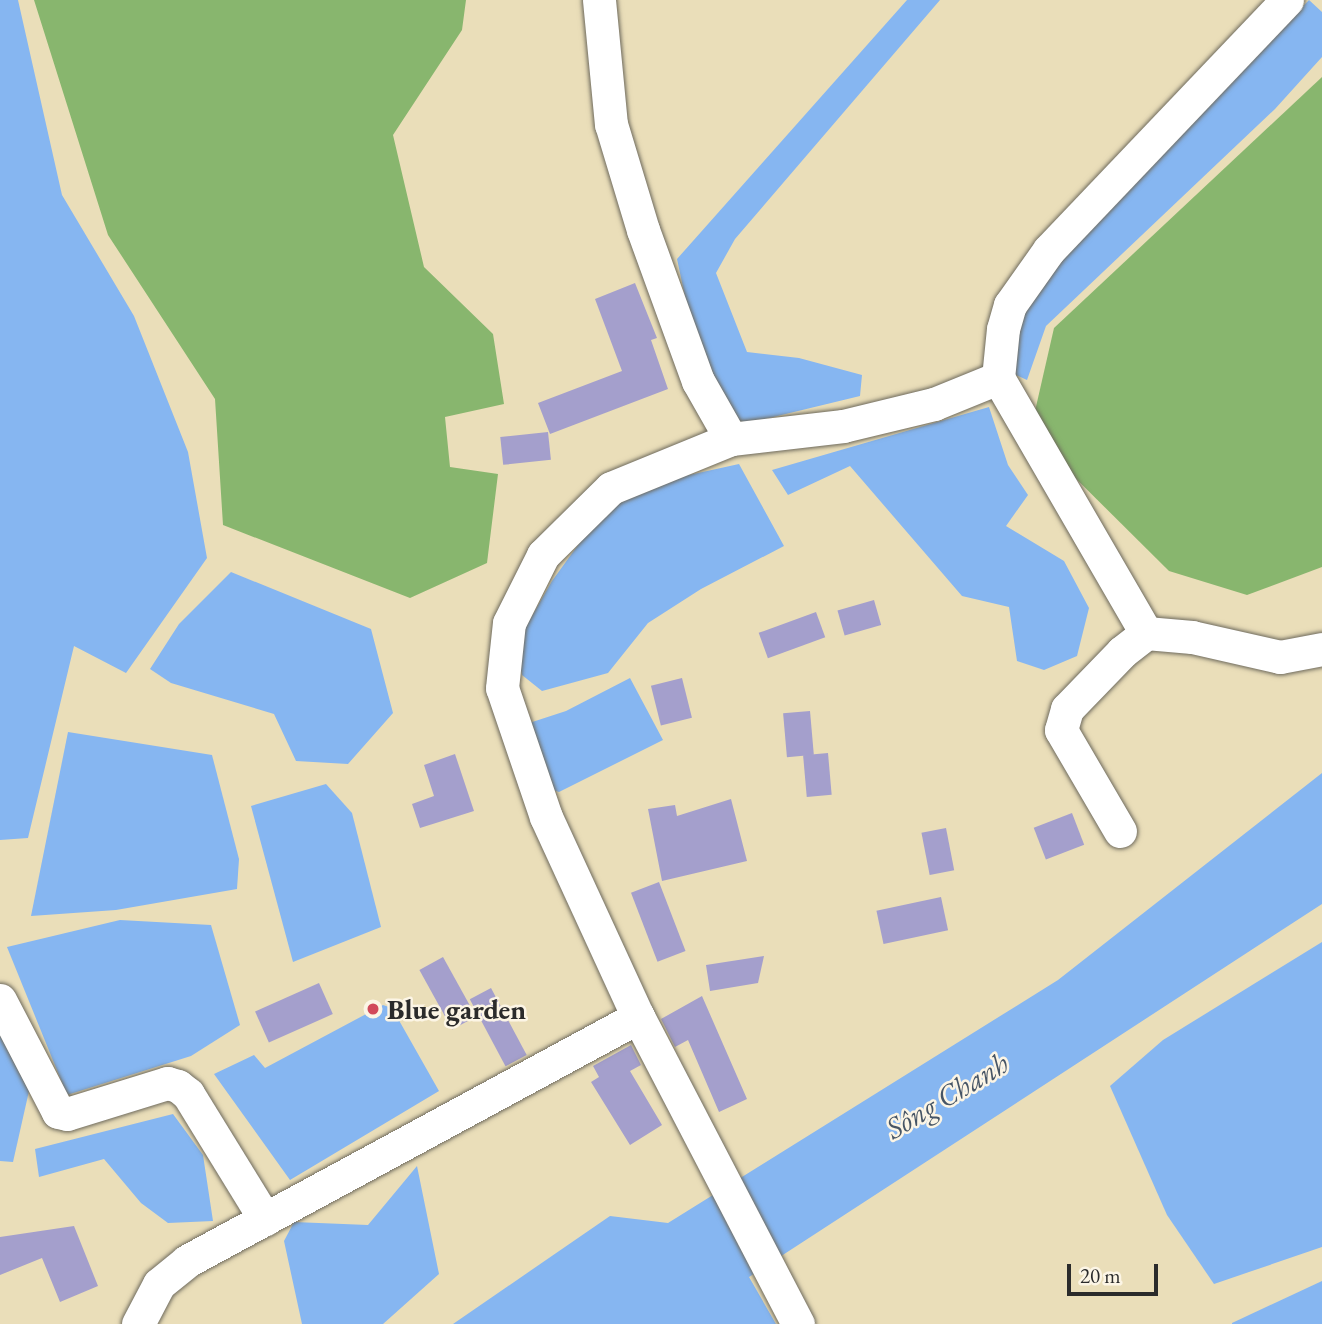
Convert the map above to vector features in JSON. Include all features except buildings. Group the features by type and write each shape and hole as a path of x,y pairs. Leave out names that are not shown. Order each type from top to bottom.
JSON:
{"street":[{"path":"599,0 611,124 639,217 698,381 731,439"},
{"path":"1146,633 998,377 1010,305 1049,250 1287,0"},
{"path":"798,1324 638,1017 546,817 502,688 509,623 543,555 611,488 731,439 843,426 934,404 998,377"},
{"path":"1120,831 1065,741 1062,720 1067,709 1146,633 1192,637 1280,657 1322,649"},
{"path":"0,1000 58,1112 67,1114 167,1083 178,1086 188,1094 265,1219"},
{"path":"138,1324 159,1284 187,1261 638,1017"}],"green space":[{"path":"34,0 466,0 462,30 393,135 424,267 493,334 504,404 445,417 450,467 498,474 487,563 410,598 223,525 215,399 108,235"},
{"path":"1322,77 1322,567 1247,595 1169,571 1030,433 1054,328"}],"water":[{"path":"0,0 18,0 62,195 134,316 188,452 207,558 126,673 74,646 28,838 0,840"},
{"path":"907,0 940,0 735,239 716,273 747,352 799,358 862,375 860,396 740,425 699,362 677,259"},
{"path":"1309,0 1322,12 1322,57 1275,109 1046,326 1027,380 1014,374 1013,331 1042,279"},
{"path":"989,407 1008,465 1028,495 1006,526 1064,561 1089,608 1077,656 1044,670 1017,661 1009,607 962,596 850,466 788,495 772,470"},
{"path":"739,464 784,546 701,589 648,623 608,673 542,691 522,675 516,644 552,581 602,512 648,484"},
{"path":"231,572 371,629 393,713 348,764 296,761 274,714 171,683 150,669 179,624"},
{"path":"630,678 663,740 559,792 547,788 520,726 566,711"},
{"path":"68,732 212,755 239,859 237,889 116,910 31,916"},
{"name":"Sông Chanh","path":"1322,773 1322,904 749,1277 776,1324 453,1324 610,1216 668,1223 1058,980"},
{"path":"326,784 352,813 381,927 293,962 251,806"},
{"path":"120,920 211,925 240,1025 191,1056 67,1095 7,947"},
{"path":"1322,942 1322,1247 1214,1284 1167,1215 1110,1086 1163,1040"},
{"path":"383,1005 392,1008 439,1091 290,1180 214,1074 254,1055 265,1068"},
{"path":"0,1035 29,1091 13,1162 0,1161"},
{"path":"173,1114 203,1155 213,1221 168,1223 141,1203 104,1159 39,1177 35,1149"},
{"path":"417,1166 439,1274 383,1324 302,1324 284,1241 294,1222 368,1225"},
{"path":"1322,1281 1322,1324 1232,1324 1232,1323"}],"place":[{"name":"Blue garden","path":"373,1009"}]}
